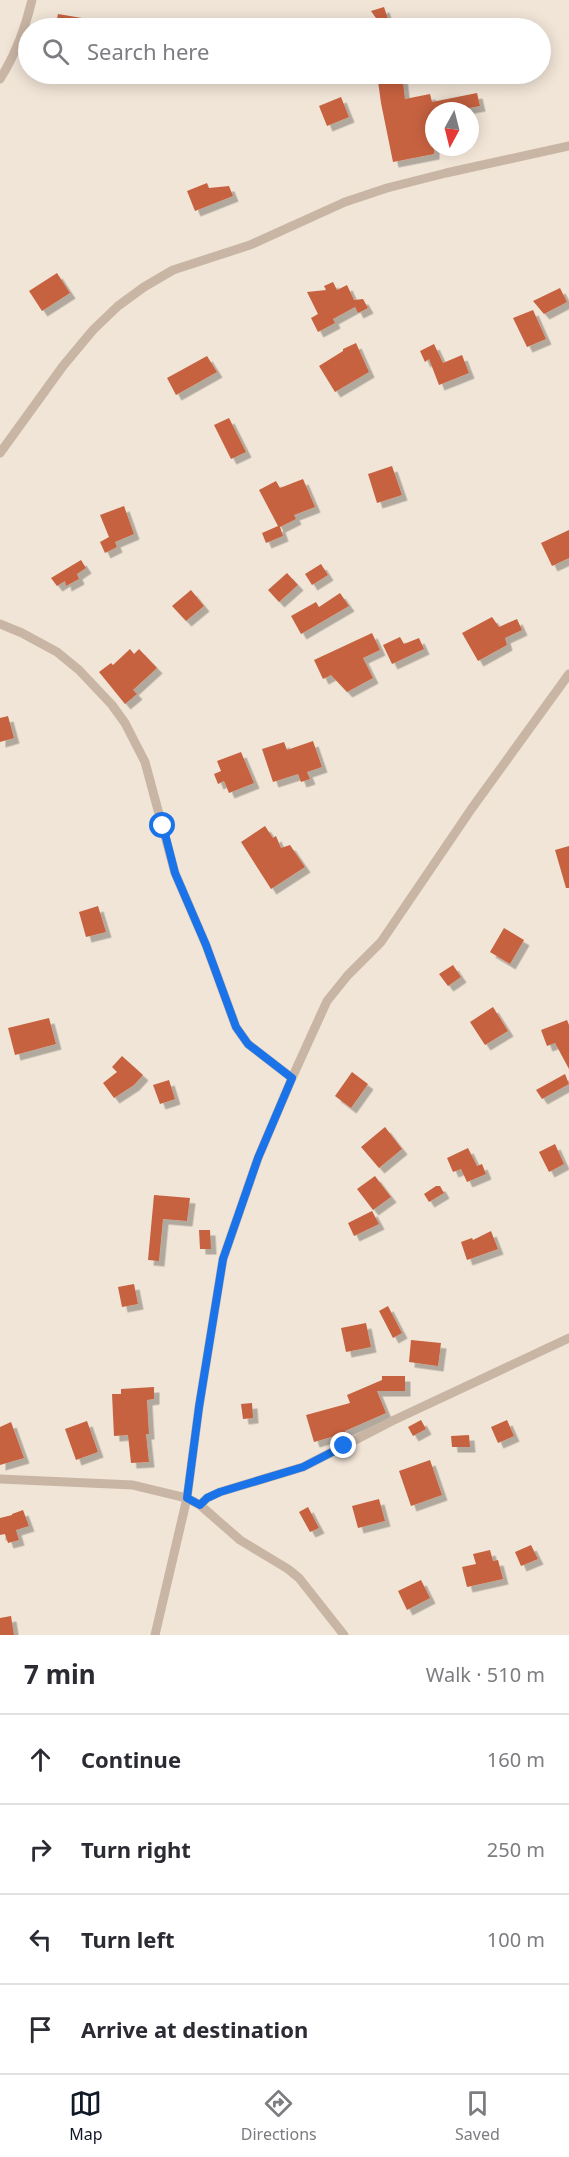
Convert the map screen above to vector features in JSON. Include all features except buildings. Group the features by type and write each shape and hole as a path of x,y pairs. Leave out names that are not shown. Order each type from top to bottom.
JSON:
{"street":[{"path":"28,18 32,0"},
{"path":"0,79 18,48"},
{"path":"0,453 63,366 93,330 118,306 173,270 250,245 345,202 387,188 569,146"},
{"path":"0,624 57,652 80,670 125,723 145,762 175,873 209,952 236,1027 248,1044 292,1078"},
{"path":"155,1635 187,1498 223,1259 258,1158 292,1078 327,1001 348,975 381,942 472,808 569,674"},
{"path":"200,1505 207,1498 220,1492 303,1467 392,1421 569,1338"},
{"path":"0,1479 133,1485 187,1498 200,1505 240,1540 299,1578 344,1635"}],"route":[{"path":"163,826 167,849 175,873 212,960 236,1027 248,1044 292,1078 258,1158 223,1259 187,1498 200,1505 207,1498 220,1492 303,1467 344,1446"}]}
